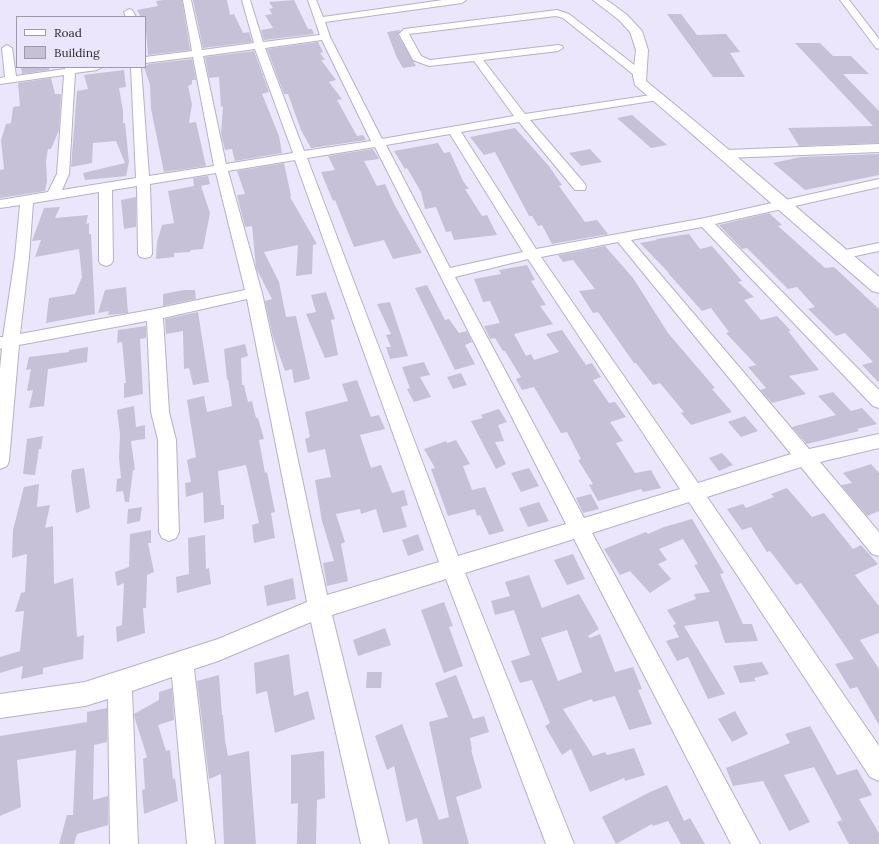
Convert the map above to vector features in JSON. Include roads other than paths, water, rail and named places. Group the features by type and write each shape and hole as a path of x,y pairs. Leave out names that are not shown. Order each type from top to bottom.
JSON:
{"main road":[{"path":"598,0 623,16 636,30 642,61 638,73 640,82 726,154 781,204 879,287"}],"street":[{"path":"187,0 199,53 221,169 254,293 319,608 375,844"},
{"path":"246,0 259,46 452,568 560,844"},
{"path":"312,0 322,28 378,143 578,529 746,844"},
{"path":"146,60 259,46 401,4 462,0"},
{"path":"844,0 877,40"},
{"path":"558,48 429,63 416,58 404,34 407,31 557,13 566,16 638,73"},
{"path":"7,48 5,80 84,68"},
{"path":"477,58 522,118 580,187"},
{"path":"136,68 143,181 145,254"},
{"path":"53,195 63,174 70,69"},
{"path":"0,204 300,156 453,129 658,97"},
{"path":"453,129 532,254 879,768"},
{"path":"726,154 879,148"},
{"path":"446,274 532,254 705,222 879,183"},
{"path":"105,187 106,261"},
{"path":"0,462 5,342 26,228 27,200"},
{"path":"705,222 879,401"},
{"path":"622,238 879,547"},
{"path":"841,255 879,247"},
{"path":"5,342 155,314 254,293"},
{"path":"155,314 160,412 167,440 169,532"},
{"path":"0,706 85,694 182,663 319,608 804,458 879,441"},
{"path":"182,663 201,844"},
{"path":"120,683 124,844"}]}
